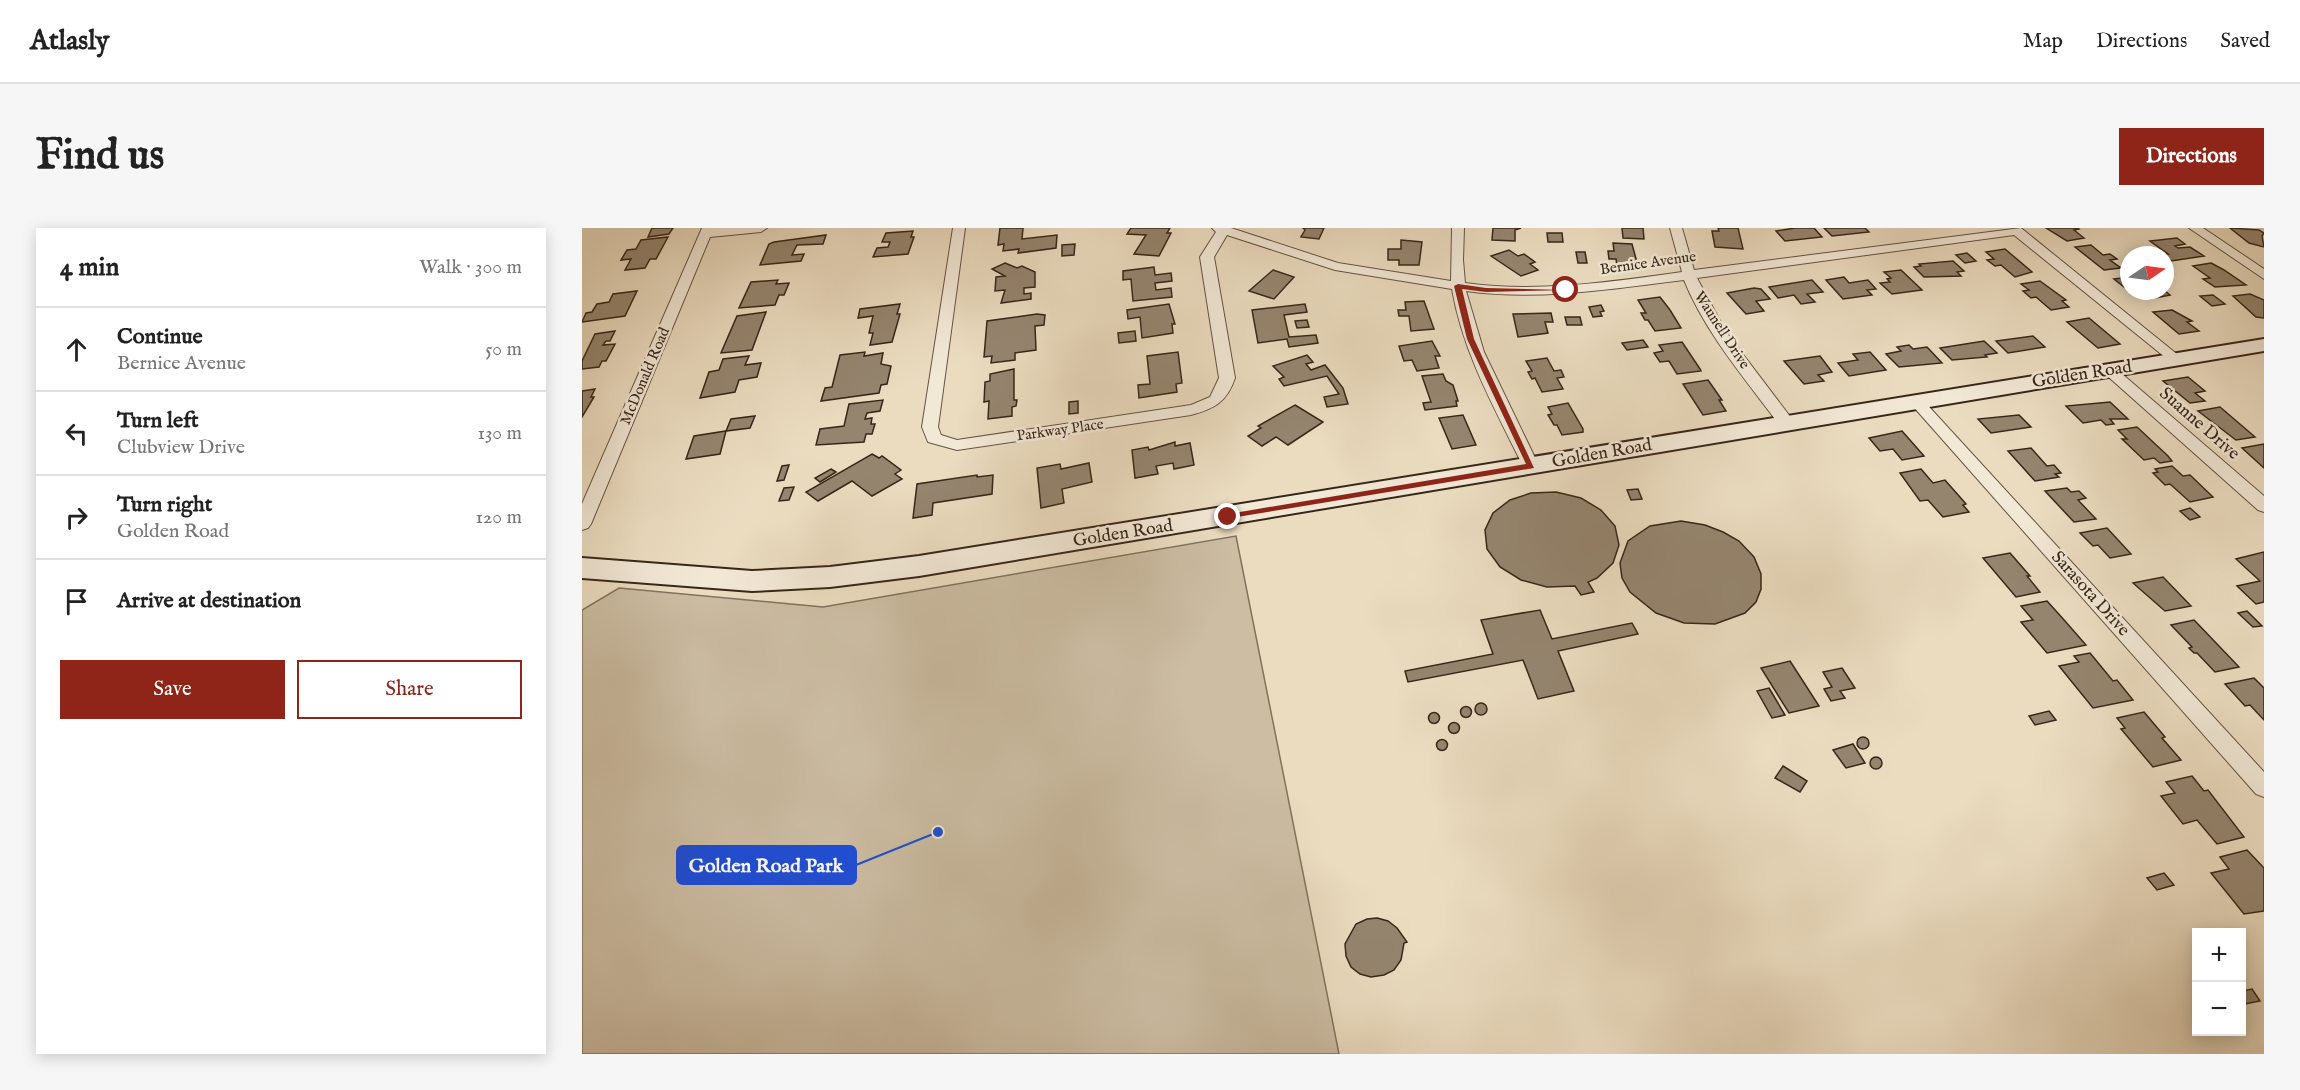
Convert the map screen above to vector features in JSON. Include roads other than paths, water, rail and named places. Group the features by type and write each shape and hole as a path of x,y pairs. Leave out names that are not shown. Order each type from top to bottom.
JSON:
{"street":[{"path":"707,231 761,228"},
{"name":"Parkway Place","path":"959,228 930,427 934,438 957,445 1213,405 1222,393 1227,378 1207,257 1221,229"},
{"path":"1458,228 1458,286 1470,339 1531,466"},
{"name":"Waunell Drive","path":"1676,228 1687,273 1699,300 1719,332 1788,423"},
{"path":"2195,228 2264,275"},
{"name":"Bernice Avenue","path":"1221,229 1259,234 1335,266 1383,276 1486,290 1566,290 2014,229"},
{"name":"Suanne Drive","path":"2014,229 2176,359"},
{"name":"McDonald Road","path":"582,524 707,231"},
{"name":"Golden Road","path":"582,567 752,581 830,577 1125,534 2264,345"},
{"name":"Suanne Drive","path":"2109,370 2264,506"},
{"name":"Sarasota Drive","path":"1916,401 2264,787"}],"place":[{"name":"Golden Road Park","path":"938,832"}]}
